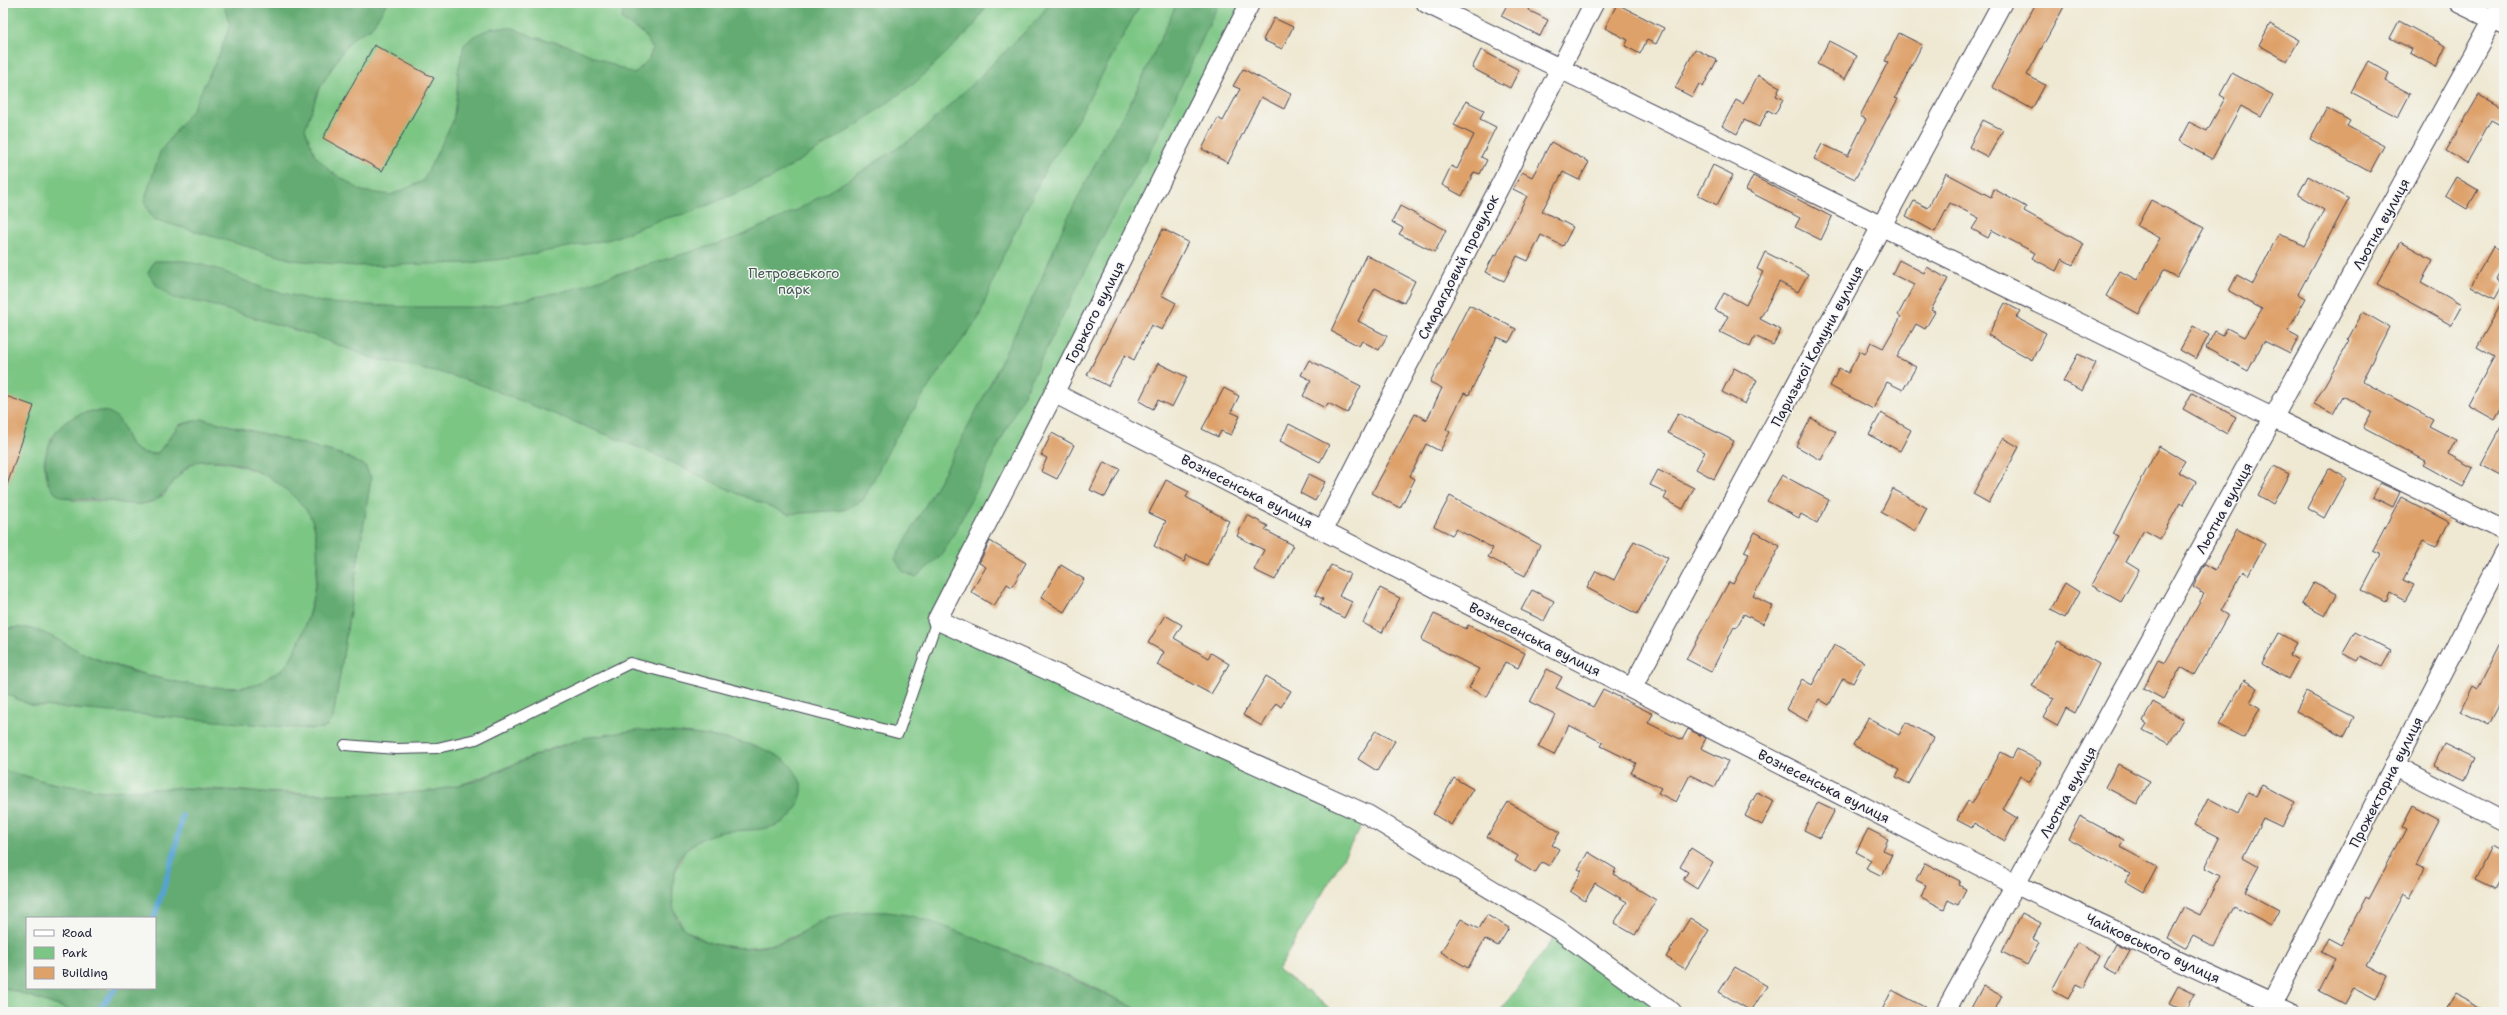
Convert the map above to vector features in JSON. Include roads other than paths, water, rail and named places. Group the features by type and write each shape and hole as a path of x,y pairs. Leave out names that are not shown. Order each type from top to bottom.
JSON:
{"street":[{"name":"Горького вулиця","path":"937,620 1054,393 1250,3"},
{"path":"1426,3 2504,531"},
{"name":"Смарагдовий провулок","path":"1323,530 1594,3"},
{"name":"Паризької Комуни вулиця","path":"1632,688 2002,3"},
{"path":"2459,3 2498,22"},
{"name":"Льотна вулиця","path":"1945,1012 2017,885 2274,418 2498,22 2502,3"},
{"name":"Вознесенська вулиця","path":"1054,393 2017,885"},
{"name":"Прожекторна вулиця","path":"2270,1007 2504,553"},
{"path":"937,620 1368,815 1559,930 1672,1012"},
{"path":"2394,765 2504,822"},
{"name":"Чайковського вулиця","path":"2017,885 2270,1007 2290,1012"}],"lane":[{"path":"345,745 396,749 437,748 476,739 630,663 898,733 937,620"}],"waterway":[{"path":"154,917 175,851 182,816"},
{"path":"97,1012 115,989"}],"park label":[{"name":"Петровського парк","path":"794,282"}]}
